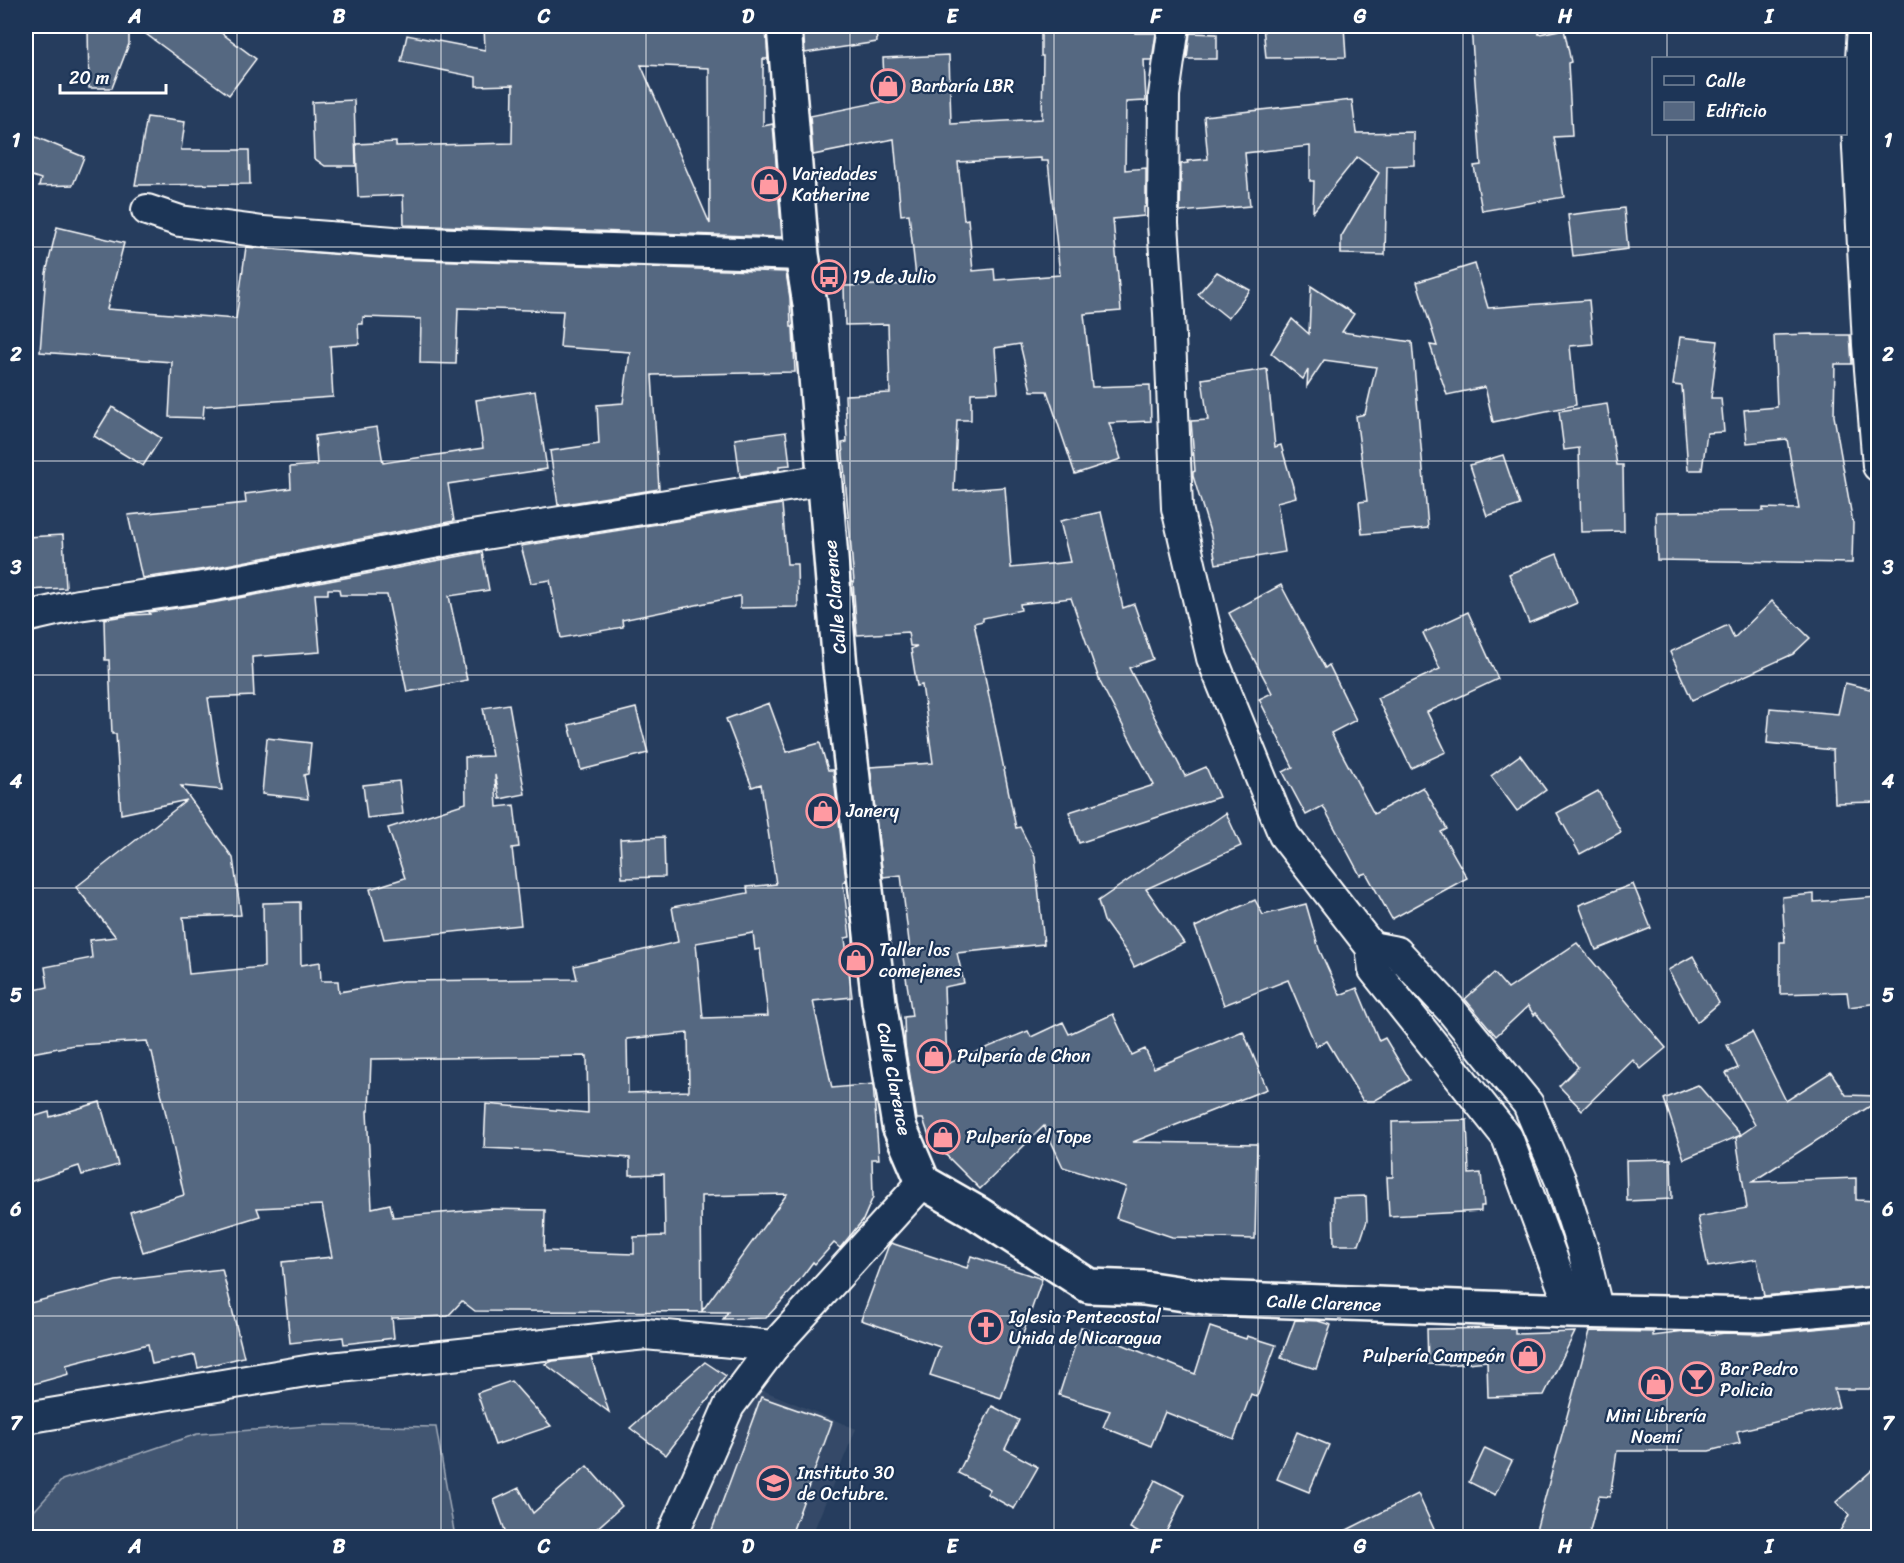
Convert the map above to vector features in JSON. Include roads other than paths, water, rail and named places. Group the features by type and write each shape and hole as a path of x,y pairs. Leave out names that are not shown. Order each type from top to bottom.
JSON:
{"street":[{"name":"Calle Clarence","path":"784,26 802,255 810,304 840,667 882,1020 899,1126 923,1182 977,1213 1089,1286 1144,1288 1211,1298 1583,1311 1759,1315 1878,1304"},
{"path":"1174,26 1164,95 1163,224 1178,508 1212,658 1284,835 1371,947 1374,970 1507,1137 1568,1298 1583,1311"},
{"path":"1863,26 1868,128 1868,345 1878,455"},
{"path":"147,210 180,221 263,231 394,242 802,255"},
{"path":"26,617 78,605 209,586 459,538 825,480"},
{"path":"671,1538 729,1406 774,1346 923,1182"},
{"path":"26,1418 312,1370 645,1334 774,1346"}],"place":[{"name":"Barbaría LBR","path":"888,86"},
{"name":"Variedades Katherine","path":"769,184"},
{"name":"19 de Julio","path":"829,277"},
{"name":"Janery","path":"823,811"},
{"name":"Taller los comejenes","path":"856,960"},
{"name":"Pulpería de Chon","path":"934,1056"},
{"name":"Pulpería el Tope","path":"943,1137"},
{"name":"Iglesia Pentecostal Unida de Nicaragua","path":"986,1327"},
{"name":"Pulpería Campeón","path":"1528,1356"},
{"name":"Bar Pedro Policia","path":"1697,1379"},
{"name":"Mini Librería Noemí","path":"1656,1384"},
{"name":"Instituto 30 de Octubre.","path":"774,1483"}]}
